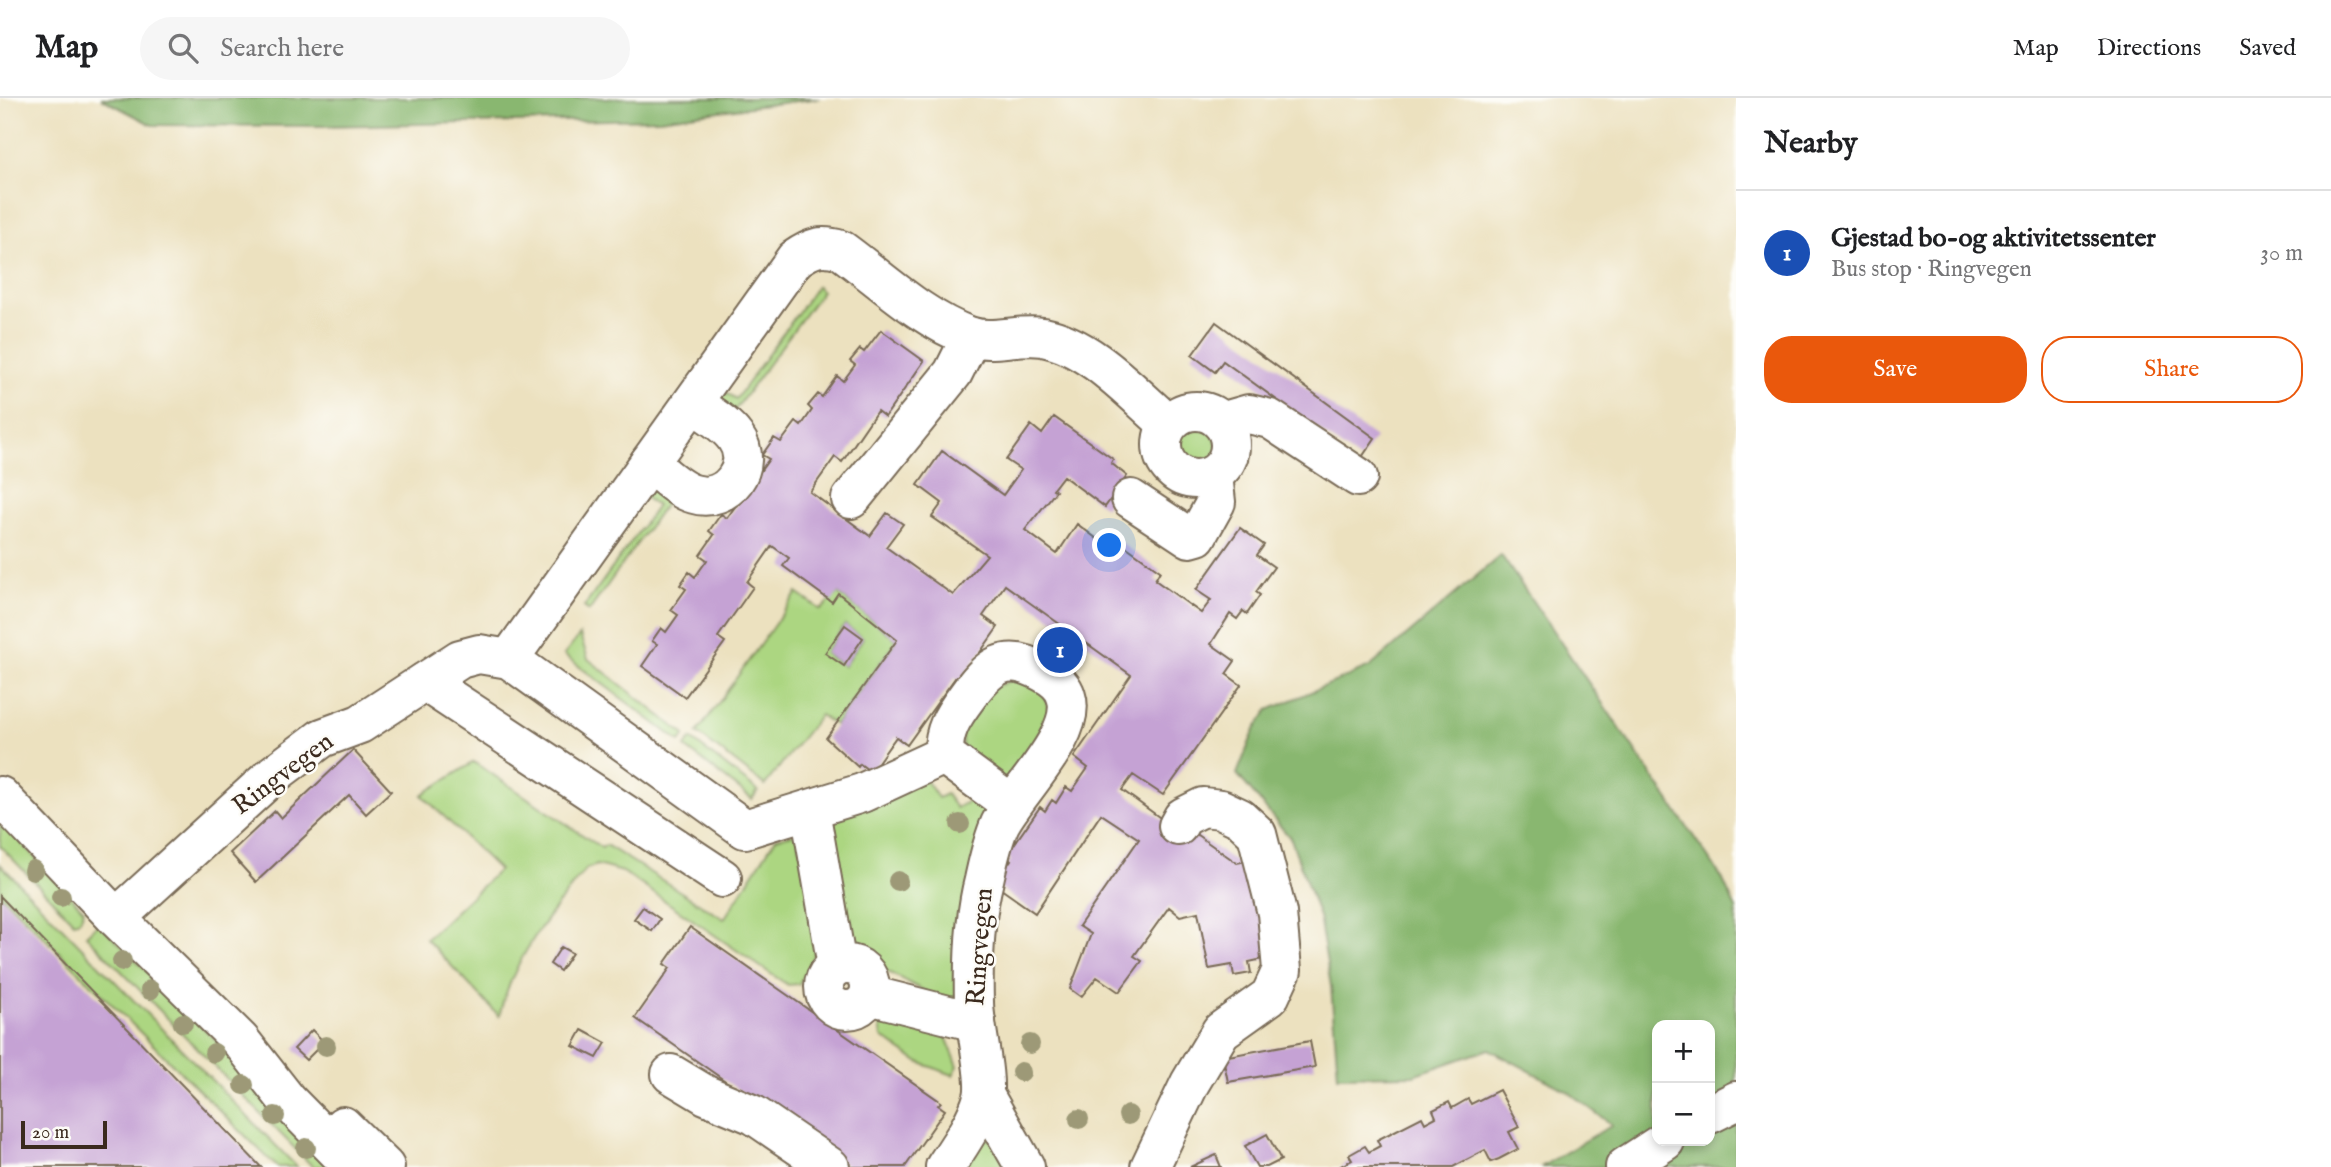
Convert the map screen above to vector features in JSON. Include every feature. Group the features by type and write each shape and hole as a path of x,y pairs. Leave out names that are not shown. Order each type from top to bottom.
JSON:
{"street":[{"path":"944,755 902,776 810,810 745,829 509,659 795,259 810,248 824,245 841,250 939,321 971,337 1041,337 1066,344 1092,360 1168,424"},
{"path":"851,499 953,373 971,337"},
{"path":"649,463 682,488 703,496 727,489 735,480 741,470 740,446 726,427 693,402"},
{"path":"1188,411 1212,414 1221,422 1228,432 1229,456 1213,475 1189,479 1169,467 1161,447 1168,424 1188,411"},
{"path":"1221,422 1249,414 1270,419 1358,477"},
{"path":"1131,499 1190,538 1197,536 1216,502 1213,475"},
{"name":"Ringvegen","path":"116,918 274,774 322,738 360,724 460,659 479,654 509,659"},
{"path":"1002,664 1034,667 1054,679 1066,694 1068,711 1063,732 1012,805 944,755 943,739 949,722 985,671 1002,664"},
{"path":"425,682 722,878"},
{"path":"0,796 116,918 240,1040 287,1100 353,1167"},
{"name":"Ringvegen","path":"1012,805 992,845 979,898 974,1001 984,1095 1024,1167"},
{"path":"1150,1167 1191,1083 1221,1031 1270,996 1282,970 1277,912 1257,834 1240,818 1221,809 1203,807 1183,817 1178,826"},
{"path":"810,810 837,965 846,963 863,969 868,976 869,995 976,1022"},
{"path":"240,1040 301,1083 385,1167"},
{"path":"671,1074 706,1095 754,1115 830,1167"},
{"path":"945,1167 962,1141 984,1095"},
{"path":"1715,1112 1736,1101"},
{"path":"1625,1167 1657,1146"}],"green space":[{"path":"101,98 820,98 659,119 321,126 152,125"},
{"path":"817,286 822,291 729,418 718,404 718,387 736,399"},
{"path":"1196,426 1211,432 1217,447 1211,462 1196,468 1181,462 1175,447 1181,432"},
{"path":"647,489 673,493 589,611 584,607 657,506 640,494"},
{"path":"1501,555 1722,878 1736,909 1736,1167 1541,1167 1612,1125 1567,1091 1489,1049 1414,1075 1338,1076 1331,986 1319,917 1291,839 1237,774 1254,731 1268,710 1370,667"},
{"path":"797,593 821,610 838,593 897,640 835,725 820,715 765,785 697,733","holes":["845,625 863,638 844,666 825,653"]},
{"path":"580,635 588,659 685,735 680,742 564,655"},
{"path":"1014,679 1042,690 1053,719 1020,775 1001,781 963,755 961,727 987,690"},
{"path":"691,739 758,791 752,799 685,747"},
{"path":"474,762 602,848 606,845 724,919 776,838 797,833 819,935 812,959 799,984 788,985 623,872 597,865 586,869 534,938 513,975 499,1016 426,939 499,870 422,795"},
{"path":"926,780 938,798 946,794 956,808 975,798 985,807 987,814 965,993 945,1002 848,951 824,815"},
{"path":"0,820 84,910 80,920 74,922 0,846"},
{"path":"0,864 297,1167 277,1167 0,894"},
{"path":"99,923 341,1167 313,1167 86,935"},
{"path":"884,1019 910,1020 942,1027 958,1066 953,1075 918,1062 882,1037 880,1024"},
{"path":"980,1129 1016,1167 961,1167"}],"building":[{"path":"1216,322 1375,438 1360,460 1223,361 1215,372 1192,355"},
{"path":"881,330 924,361 885,417 877,411 842,462 835,457 810,492 870,536 887,513 903,524 886,547 953,595 987,555 932,517 942,503 918,485 942,451 1003,495 1021,470 1006,460 1031,425 1042,434 1054,417 1113,459 1111,463 1127,476 1105,507 1063,476 1053,489 1056,491 1025,530 1057,554 1077,524 1100,541 1106,532 1160,571 1155,580 1201,613 1211,600 1196,590 1240,528 1264,545 1257,555 1274,567 1256,592 1260,595 1247,614 1243,611 1237,619 1230,614 1211,644 1235,661 1226,674 1241,685 1163,795 1133,775 1122,790 1185,836 1190,830 1237,863 1251,860 1272,957 1249,962 1251,973 1234,976 1232,965 1209,969 1198,912 1180,916 1169,907 1134,956 1142,961 1119,992 1097,977 1081,997 1070,989 1091,934 1079,926 1139,839 1101,814 1035,913 994,884 1011,860 1006,856 1040,807 1045,811 1052,800 1056,803 1066,787 1072,791 1088,768 1074,757 1131,675 1005,585 983,616 998,627 960,681 955,678 907,745 896,737 871,772 860,764 858,767 826,738 897,640 838,593 832,602 783,566 789,558 772,546 747,582 753,587 718,637 725,642 685,697 642,666 657,644 652,641 661,628 666,632 678,615 671,610 686,589 680,585 689,572 695,577 707,560 700,555 714,535 709,531 721,514 727,518 769,459 762,455 774,438 781,442 796,422 801,426 812,410 808,406 818,394 822,397 837,376 843,381 855,365 850,361 860,349 864,352"},
{"path":"845,625 863,638 844,666 825,653"},
{"path":"353,750 391,791 366,814 349,795 256,882 230,853 275,811 281,818"},
{"path":"0,896 261,1167 0,1167"},
{"path":"643,907 660,919 652,931 634,919"},
{"path":"690,927 941,1102 938,1105 945,1110 905,1167 849,1167 635,1018 670,968 664,964"},
{"path":"561,947 572,953 560,971 550,964"},
{"path":"312,1030 324,1042 306,1060 294,1049"},
{"path":"582,1030 606,1043 597,1058 573,1046"},
{"path":"1310,1041 1315,1067 1228,1082 1223,1057"},
{"path":"1499,1090 1519,1127 1509,1132 1518,1149 1499,1159 1491,1162 1485,1150 1453,1167 1339,1167 1352,1160 1349,1155 1365,1146 1369,1152 1380,1146 1377,1140 1422,1117 1425,1123 1436,1117 1433,1110 1449,1102 1452,1108 1468,1099 1471,1104"},
{"path":"1267,1134 1281,1160 1267,1167 1257,1167 1245,1146"},
{"path":"1216,1155 1221,1167 1190,1167"}],"place":[{"name":"Gjestad bo-og aktivitetssenter","path":"1060,650"}]}
